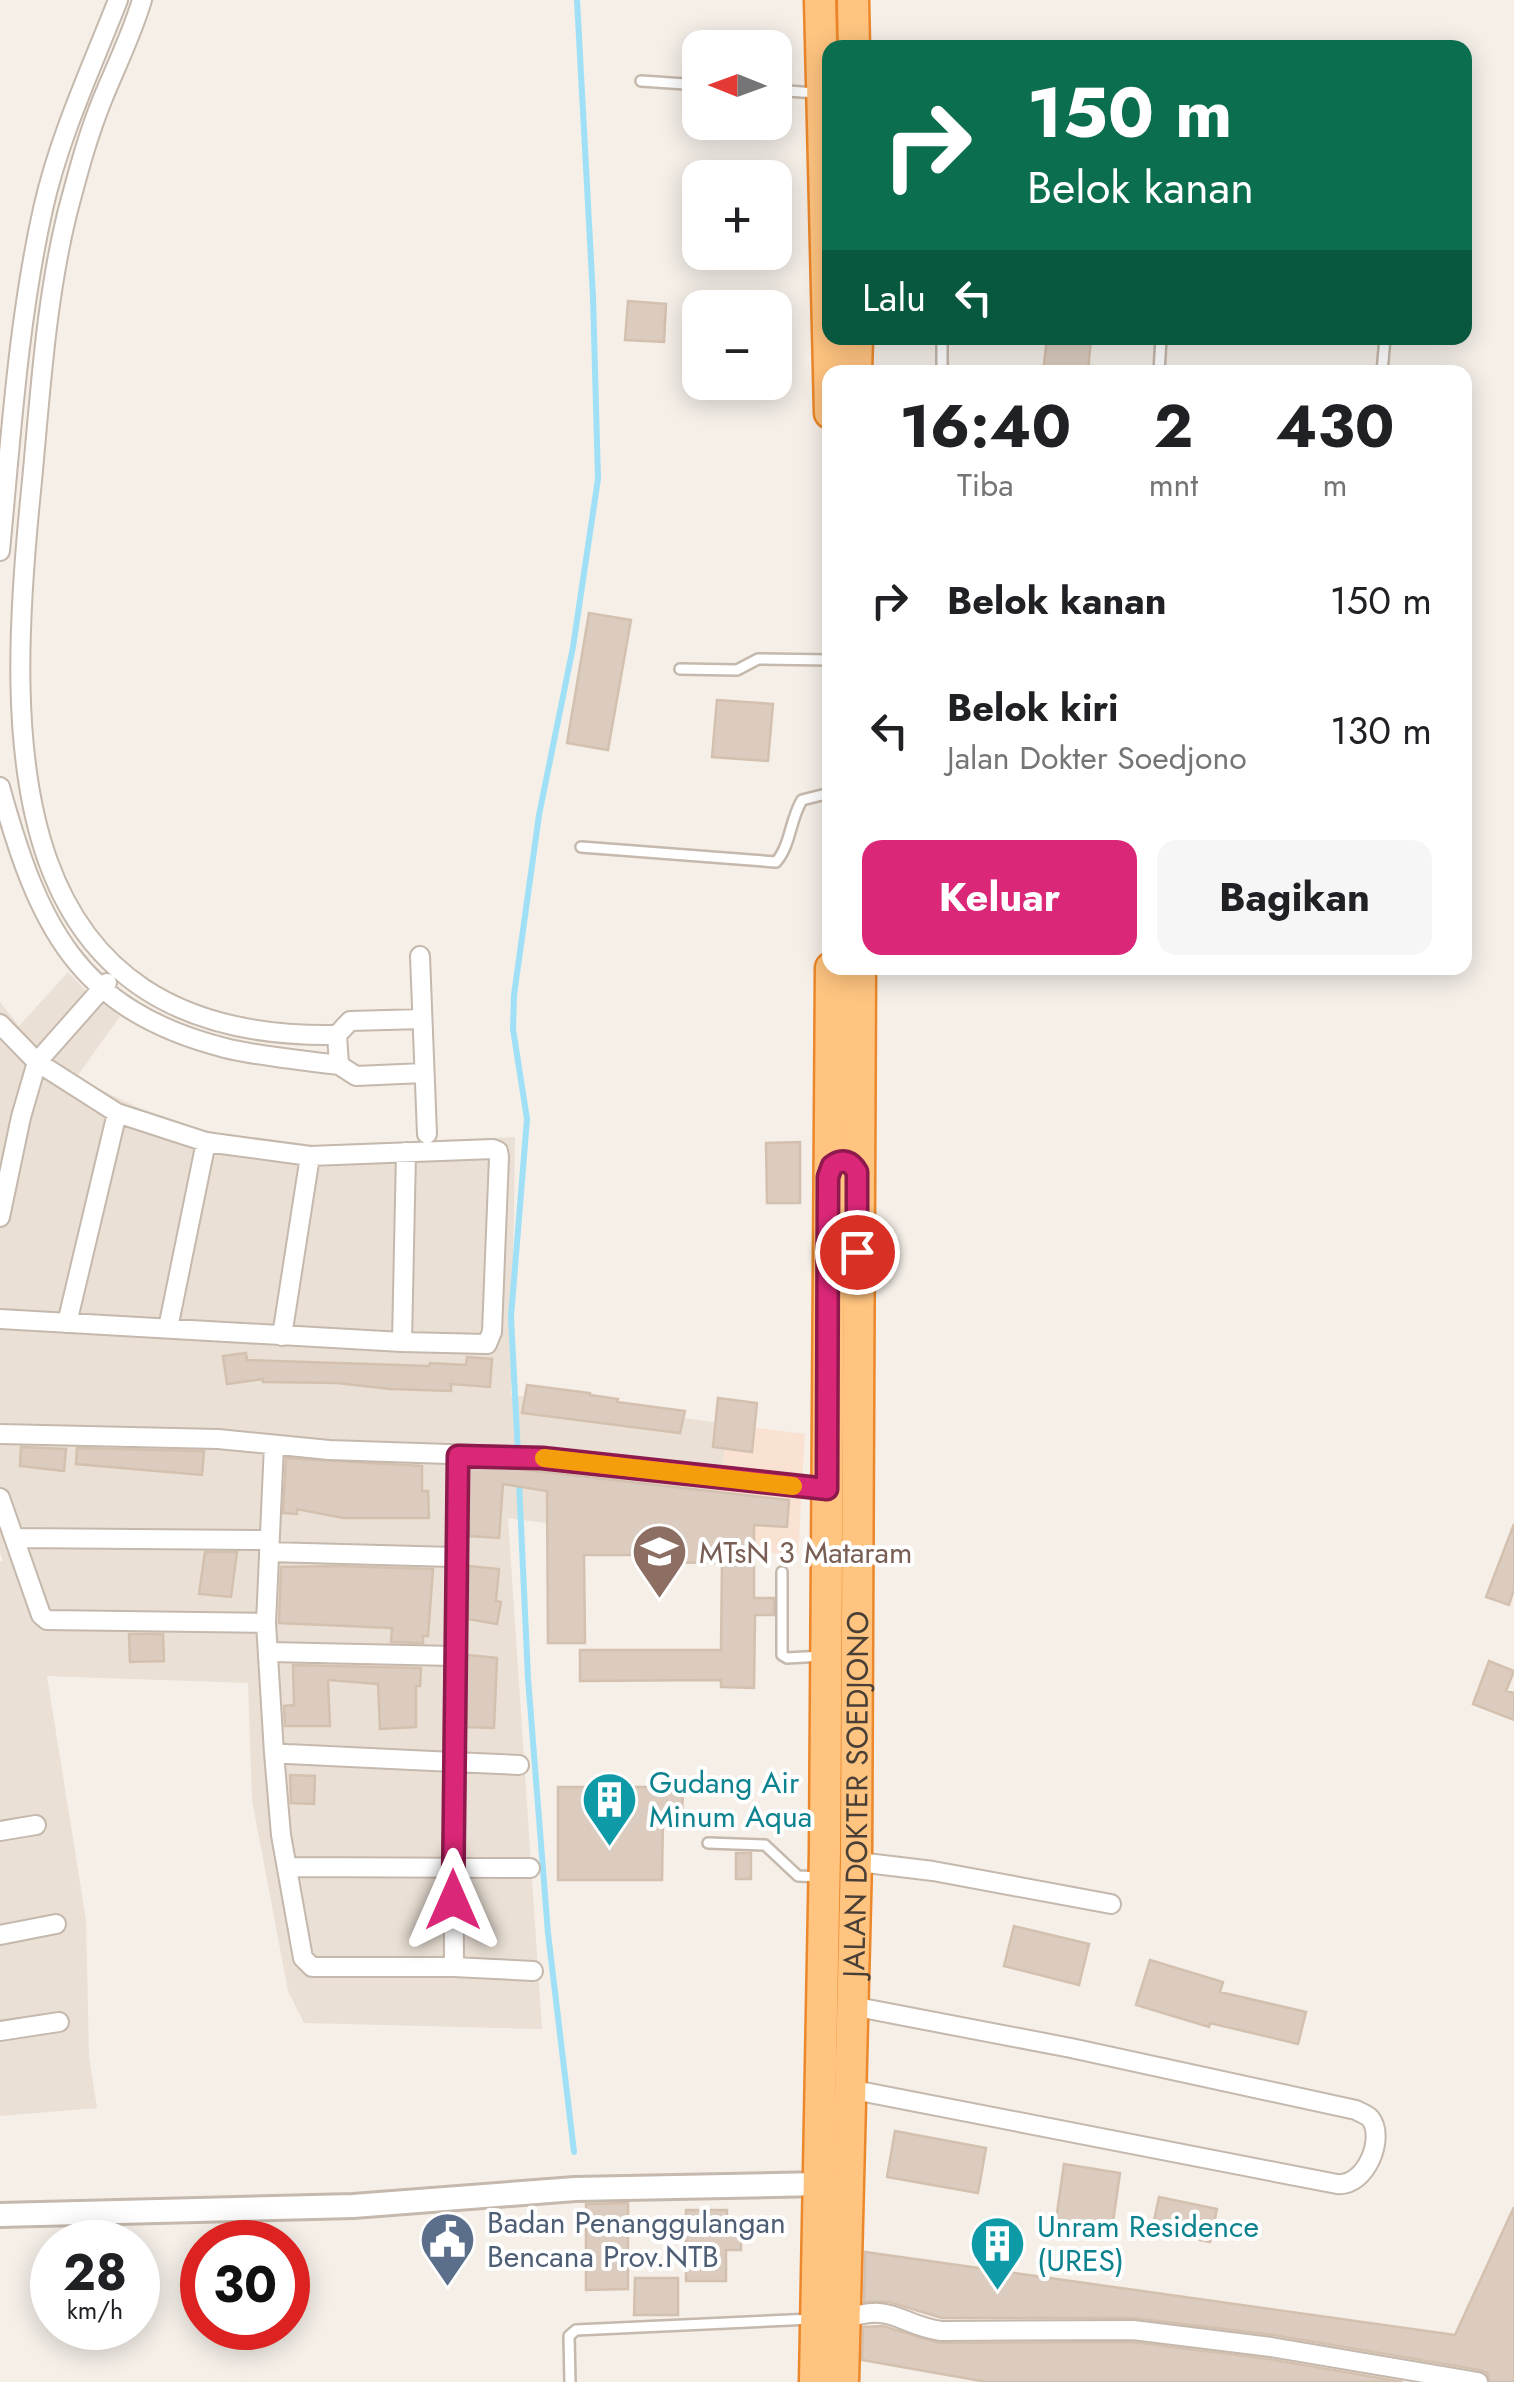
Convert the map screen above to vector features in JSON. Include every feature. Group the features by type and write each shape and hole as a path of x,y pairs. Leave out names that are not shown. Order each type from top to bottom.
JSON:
{"highway":[{"path":"820,0 822,63"},
{"path":"853,0 854,40"},
{"name":"JALAN DOKTER SOEDJONO","path":"832,975 844,1130"},
{"name":"JALAN DOKTER SOEDJONO","path":"842,2382 831,2319 820,2184 827,1489 844,1130 859,975"},
{"name":"JALAN DOKTER SOEDJONO","path":"816,2382 831,2319 857,2091 860,2007 862,1862 843,1178"}],"street":[{"path":"0,552 20,347 43,207 58,156 118,0"},
{"path":"142,0 100,103 68,213 55,275 23,567 20,632 22,770 32,821 57,891 85,937 117,971 176,1010 228,1026 303,1035 337,1034 350,1022 422,1020"},
{"path":"32,272 55,275"},
{"path":"0,631 20,632"},
{"path":"0,787 36,899 67,953 100,990 170,1031 227,1048 339,1065 356,1076 424,1074"},
{"path":"420,956 427,1134"},
{"path":"0,1217 20,1117 36,1062 117,971"},
{"path":"0,1024 36,1062 117,1113 206,1142 310,1156 492,1148 498,1150 499,1157 492,1332 487,1344 0,1319"},
{"path":"337,1034 339,1065"},
{"path":"0,1112 20,1117"},
{"path":"67,1322 117,1113"},
{"path":"168,1328 206,1142"},
{"path":"402,1342 406,1152"},
{"path":"282,1336 310,1156"},
{"path":"0,1434 218,1439 542,1458 827,1489"},
{"path":"274,1445 266,1623 281,1835 303,1958 312,1967 533,1971"},
{"path":"454,1968 454,1557 458,1456"},
{"path":"0,1498 41,1615 52,1622 266,1623"},
{"path":"16,1538 454,1557"},
{"path":"269,1652 454,1656"},
{"path":"274,1753 519,1765"},
{"path":"0,1831 36,1825"},
{"path":"824,1868 862,1862 1110,1904"},
{"path":"287,1866 530,1868"},
{"path":"0,1935 56,1924"},
{"path":"857,2091 1348,2186 1367,2169 1373,2146 1370,2118 1356,2110 860,2007"},
{"path":"0,2031 59,2022"},
{"path":"0,2215 353,2206 580,2189 820,2184"},
{"path":"831,2319 880,2311 941,2332 1133,2330 1287,2350 1478,2382"}],"lane":[{"path":"641,81 682,84"},
{"path":"792,91 822,94"},
{"path":"680,669 737,670 758,659 822,660"},
{"path":"582,847 776,862 802,800 822,795"},
{"path":"782,1572 782,1654 788,1658 826,1655"},
{"path":"708,1843 765,1845 798,1876 824,1868"},
{"path":"570,2382 568,2336 576,2330 831,2319"}],"shaded area":[{"path":"68,972 92,997 121,1015 76,1078 137,1107 206,1131 315,1145 515,1137 511,1395 728,1424 713,1546 508,1518 542,2029 304,2023 288,1991 252,1800 248,1683 47,1676 86,1920 89,2056 97,2108 0,2116 0,1002 19,1026"},
{"path":"728,1424 805,1434 798,1556 713,1546"}],"building":[{"path":"628,301 666,304 664,342 625,340"},
{"path":"1046,345 1090,345 1089,365 1044,365"},
{"path":"589,613 631,620 608,750 567,743"},
{"path":"717,700 773,704 768,761 712,757"},
{"path":"800,1142 800,1203 767,1203 766,1143"},
{"path":"246,1353 247,1360 429,1366 466,1365 467,1357 492,1359 490,1387 451,1384 451,1391 390,1389 263,1379 227,1384 223,1356"},
{"path":"527,1385 685,1411 680,1433 522,1413"},
{"path":"718,1398 757,1403 752,1452 713,1447"},
{"path":"21,1447 66,1449 64,1471 20,1466"},
{"path":"77,1448 204,1451 202,1475 76,1464"},
{"path":"286,1458 422,1466 422,1491 428,1491 429,1518 343,1518 297,1509 297,1514 283,1513"},
{"path":"470,1467 789,1500 787,1527 754,1525 754,1598 774,1598 774,1615 755,1615 754,1688 721,1687 721,1680 580,1681 580,1650 721,1650 722,1563 641,1562 641,1555 584,1555 585,1643 548,1643 547,1491 503,1484 499,1538 469,1536"},
{"path":"1514,1524 1514,1589 1509,1605 1486,1597"},
{"path":"205,1552 237,1552 231,1597 199,1594"},
{"path":"469,1566 499,1569 496,1601 501,1602 497,1624 468,1619"},
{"path":"281,1567 433,1569 428,1636 423,1636 423,1643 391,1642 392,1628 279,1623"},
{"path":"129,1634 163,1634 164,1661 130,1662"},
{"path":"467,1655 497,1658 494,1728 466,1727"},
{"path":"1489,1661 1514,1671 1506,1691 1514,1693 1514,1720 1473,1704"},
{"path":"293,1665 421,1668 420,1686 416,1686 416,1727 380,1729 378,1684 328,1680 330,1726 285,1726 284,1706 294,1705"},
{"path":"290,1775 315,1776 314,1804 291,1803"},
{"name":"Gudang Air Minum Aqua","path":"558,1787 683,1787 682,1815 663,1815 662,1880 558,1880"},
{"path":"736,1853 751,1853 751,1879 736,1879"},
{"path":"1014,1926 1089,1944 1079,1985 1004,1966"},
{"path":"1150,1960 1223,1982 1220,1992 1306,2012 1298,2044 1210,2023 1209,2027 1136,2005"},
{"path":"895,2131 986,2148 978,2193 887,2177"},
{"path":"1064,2164 1120,2173 1112,2229 1056,2220"},
{"path":"1159,2197 1217,2209 1210,2242 1152,2230"},
{"path":"628,2203 628,2289 586,2290 586,2204"},
{"path":"1514,2207 1514,2382 1490,2382 1487,2373 1480,2370 1273,2335 1133,2318 942,2318 889,2302 864,2302 865,2252 1455,2335"},
{"path":"686,2210 727,2210 727,2235 741,2234 741,2250 726,2250 726,2281 686,2281"},
{"path":"635,2278 678,2278 678,2315 634,2315"},
{"path":"883,2326 939,2343 1132,2342 1269,2359 1403,2382 987,2382 862,2360 863,2327"}],"waterway":[{"path":"518,1454 511,1317 527,1119 513,1029 514,995 539,815 573,647 598,479 577,0"},
{"path":"519,1482 528,1678 548,1933 574,2152"}],"slow traffic":[{"path":"544,1458 793,1486"}],"place":[{"name":"MTsN 3 Mataram","path":"660,1601"},
{"name":"Gudang Air Minum Aqua","path":"610,1848"},
{"name":"Badan Penanggulangan Bencana Prov.NTB","path":"448,2288"},
{"name":"Unram Residence (URES)","path":"998,2292"}],"route":[{"path":"453,1900 458,1456 542,1458 827,1489 828,1177 837,1162 849,1162 857,1172 857,1252"}]}
